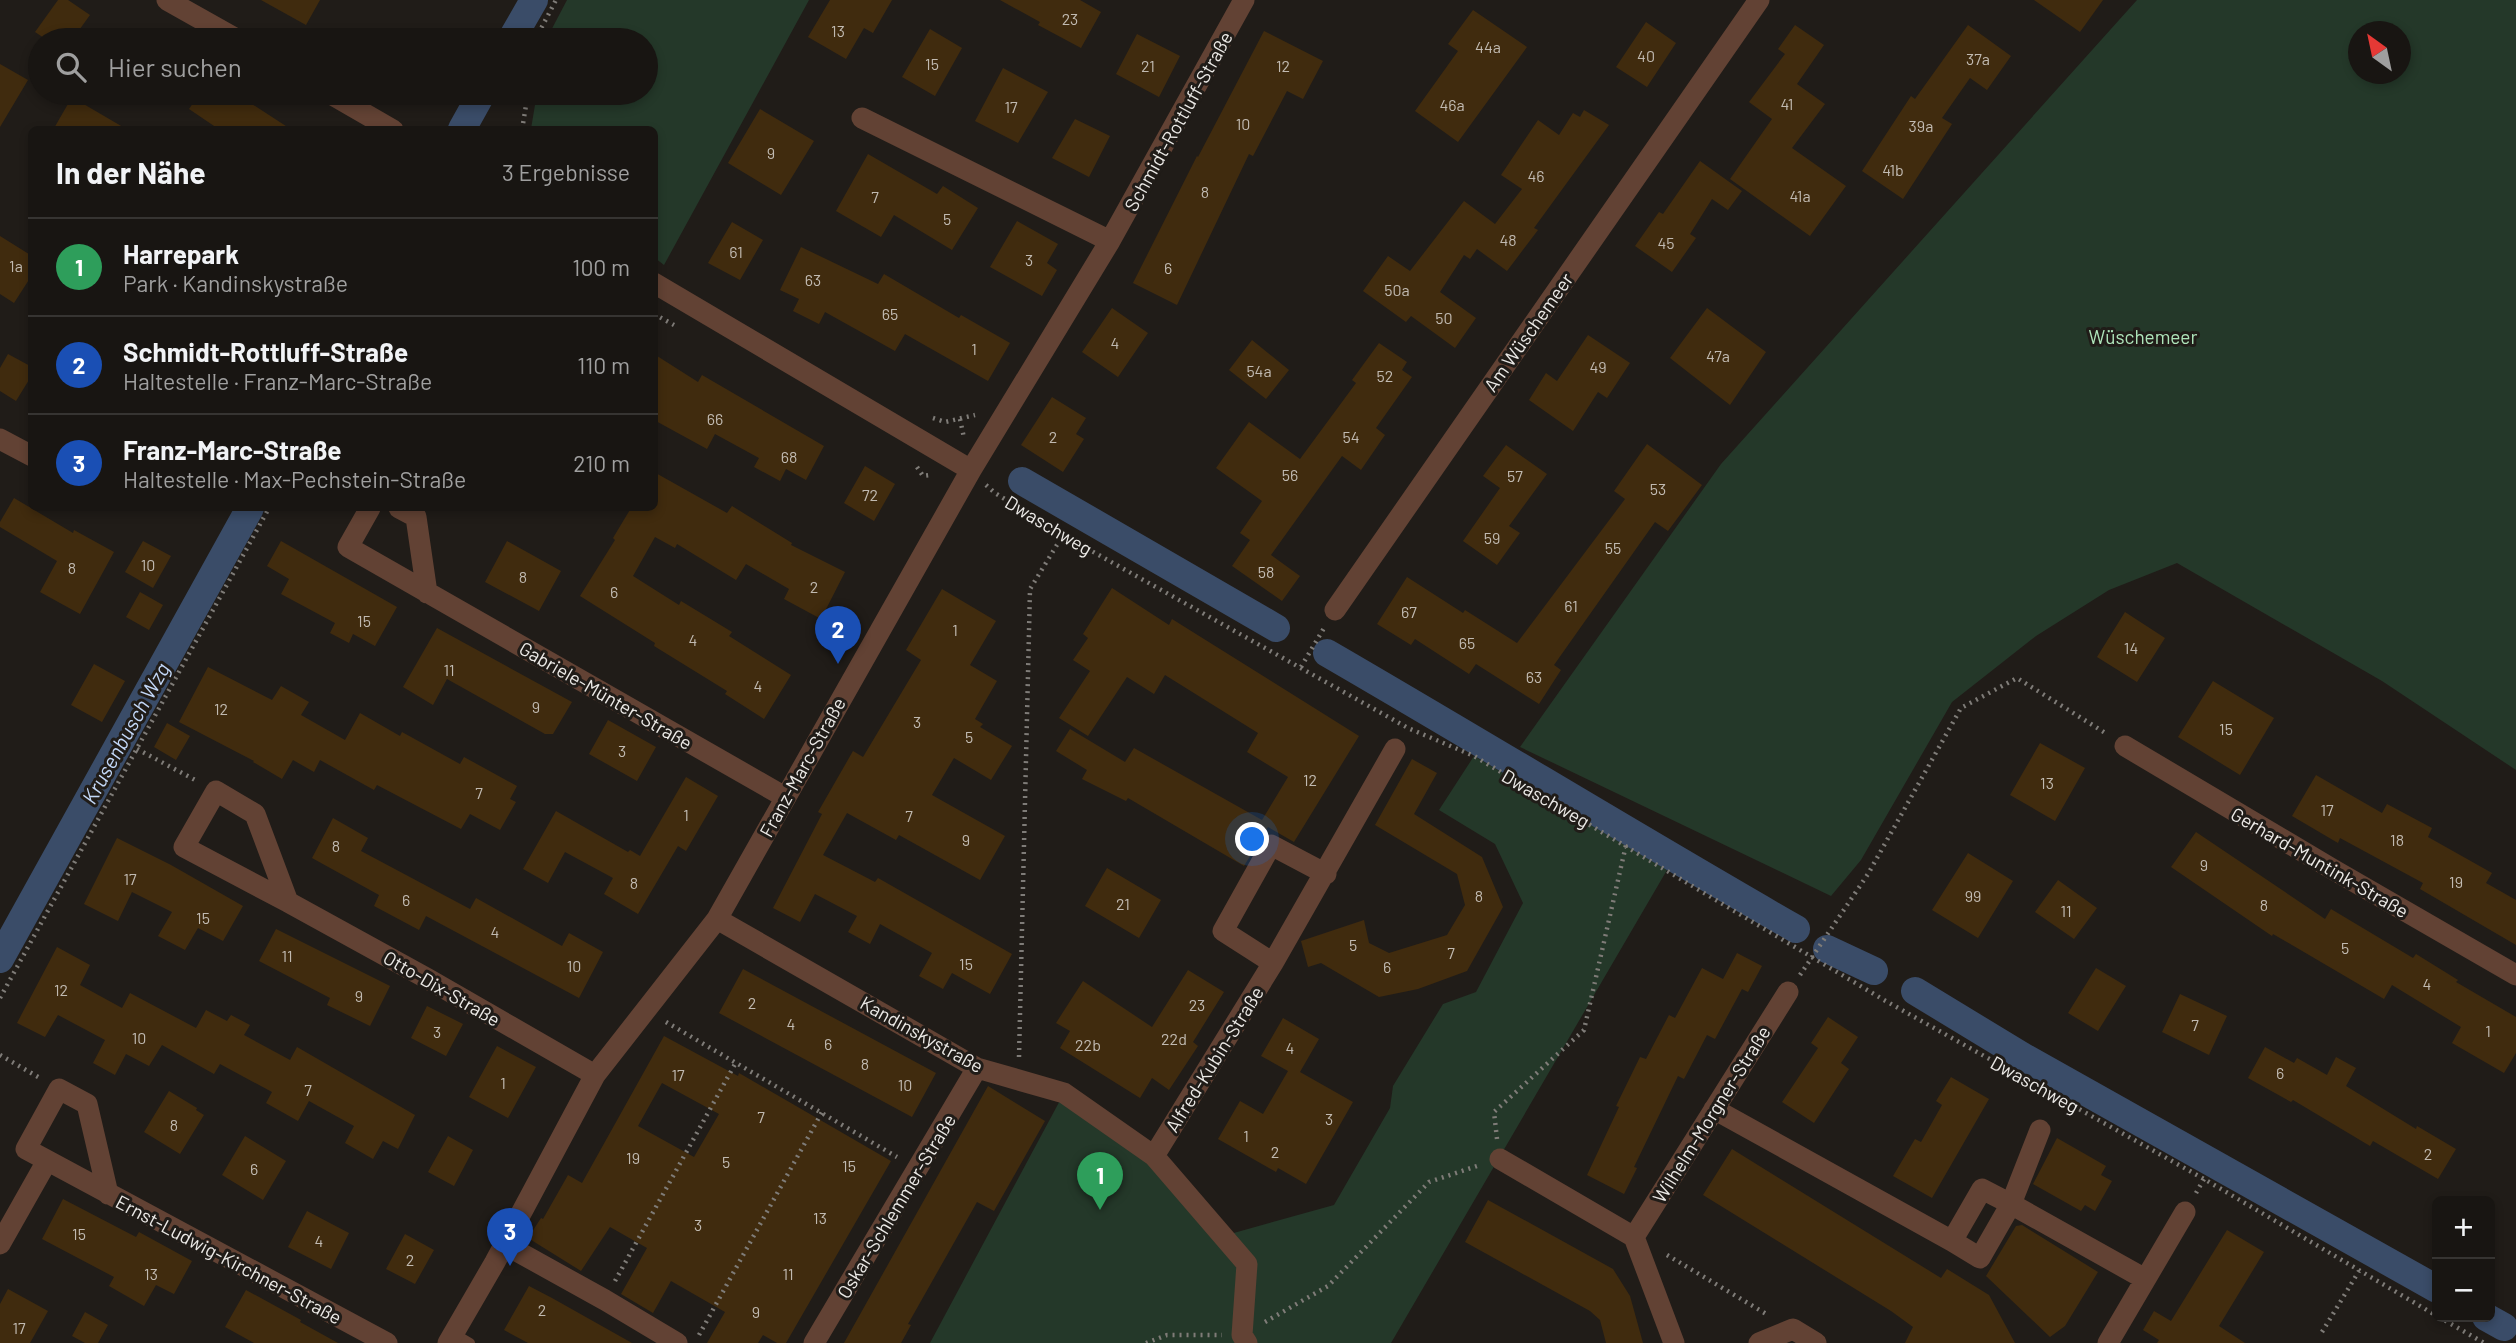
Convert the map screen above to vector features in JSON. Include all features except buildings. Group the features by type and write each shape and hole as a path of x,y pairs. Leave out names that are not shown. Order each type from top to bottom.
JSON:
{"street":[{"path":"167,0 200,8 224,28"},
{"name":"Schmidt-Rottluff-Straße","path":"971,470 1110,241 1244,0"},
{"name":"Am Wüschemeer","path":"1335,610 1759,0"},
{"path":"350,105 386,126"},
{"path":"862,118 1110,241"},
{"path":"658,285 971,470"},
{"path":"0,439 28,454"},
{"name":"Franz-Marc-Straße","path":"457,1340 504,1244 595,1075 718,919 971,470"},
{"name":"Gabriele-Münter-Straße","path":"368,511 348,547 785,797"},
{"path":"405,511 416,517 427,593"},
{"name":"Gerhard-Muntink-Straße","path":"2125,746 2516,975"},
{"name":"Alfred-Kubin-Straße","path":"1154,1156 1326,874 1395,749"},
{"path":"216,791 256,814 288,902"},
{"name":"Otto-Dix-Straße","path":"216,791 184,848 428,979 595,1075"},
{"path":"1273,963 1223,931 1271,845 1326,874"},
{"name":"Kandinskystraße","path":"718,919 977,1068 1064,1093 1154,1156 1247,1264 1244,1339"},
{"name":"Wilhelm-Morgner-Straße","path":"1634,1237 1788,992"},
{"name":"Oskar-Schlemmer-Straße","path":"814,1343 919,1170 977,1068"},
{"name":"Ernst-Ludwig-Kirchner-Straße","path":"108,1194 87,1104 59,1089 26,1149 108,1194 387,1343"},
{"path":"1714,1109 1980,1258 2011,1205 2040,1130"},
{"path":"1500,1159 1634,1237 1674,1343"},
{"path":"0,1244 47,1161"},
{"path":"1952,1241 1982,1189 2145,1279"},
{"path":"2108,1343 2185,1212"},
{"path":"504,1244 677,1343"},
{"path":"1759,1343 1793,1329 1816,1343"}],"path":[{"path":"541,28 556,0"},
{"path":"523,126 526,105"},
{"name":"Dwaschweg","path":"971,470 995,493 1063,534 1408,728 1474,756 1811,957 2204,1178 2432,1313"},
{"path":"0,998 267,511"},
{"path":"1018,1080 1030,589 1063,534"},
{"path":"1301,667 1335,610"},
{"path":"1788,992 1868,874 1961,708 2017,678 2125,746"},
{"path":"137,749 216,791"},
{"path":"1146,1343 1167,1335 1244,1339 1328,1286 1429,1182 1500,1159 1494,1112 1584,1030 1626,845"},
{"path":"645,1009 919,1170"},
{"path":"0,1055 59,1089"},
{"path":"605,1300 735,1064"},
{"path":"694,1343 822,1112"},
{"path":"1634,1237 1793,1329"},
{"path":"2322,1332 2360,1271"},
{"name":"Dwaschweg","path":"2448,1322 2484,1343"}],"green space":[{"path":"567,0 809,0 664,265 658,260 658,126 532,126 535,105 658,105 658,28 552,28"},
{"name":"Wüschemeer","path":"2137,0 2516,0 2516,770 2382,681 2177,563 2109,590 2036,636 1952,702 1861,860 1831,896 1520,747 1721,464"},
{"path":"1474,756 1667,870 1391,1343 930,1343 1064,1093 1154,1156 1223,1236 1334,1205 1390,1108 1393,1086 1443,1004 1476,992 1523,903 1495,844 1439,810"}],"waterway":[{"name":"Krusenbusch Wzg","path":"518,28 534,0"},
{"name":"Krusenbusch Wzg","path":"464,126 475,105"},
{"path":"1022,481 1276,628"},
{"name":"Krusenbusch Wzg","path":"0,959 248,511"},
{"path":"1327,653 1796,929"},
{"path":"1827,949 1874,971"},
{"path":"1915,991 2022,1056 2432,1286"},
{"path":"2495,1322 2504,1327"}],"place":[{"name":"Schmidt-Rottluff-Straße","path":"838,664"},
{"name":"Harrepark","path":"1100,1210"},
{"name":"Franz-Marc-Straße","path":"510,1266"}]}
